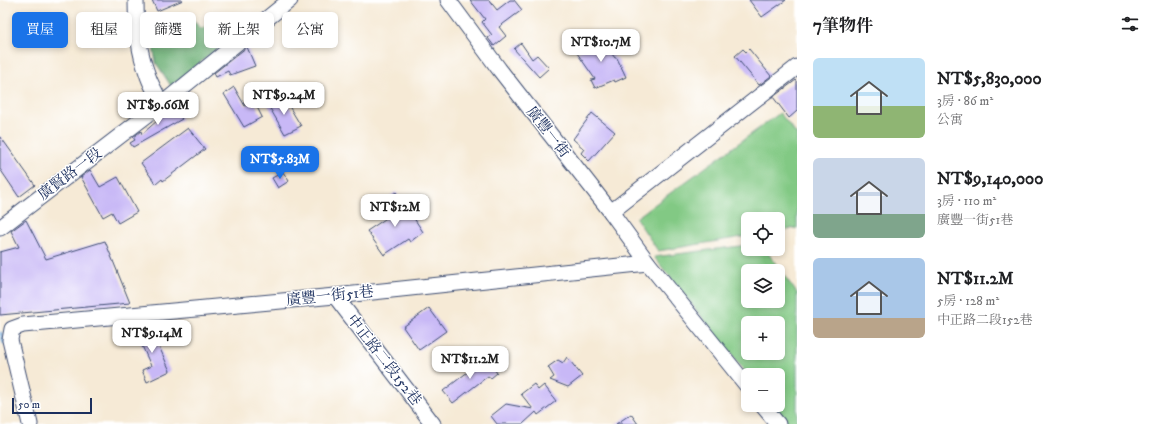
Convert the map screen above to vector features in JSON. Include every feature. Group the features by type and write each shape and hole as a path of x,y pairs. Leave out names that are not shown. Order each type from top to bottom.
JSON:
{"street":[{"path":"136,0 136,18 142,57 147,75 161,104"},
{"name":"廣賢路一段","path":"0,228 161,104 290,0"},
{"name":"廣豐一街","path":"448,0 499,69 611,212 648,263 741,378"},
{"path":"611,212 797,67"},
{"name":"廣豐一街51巷","path":"30,424 10,340 12,329 23,325 335,296 648,263"},
{"name":"中正路二段152巷","path":"335,296 433,424"},
{"path":"768,412 778,424"}],"green space":[{"path":"196,24 201,28 204,27 204,48 218,48 171,86 156,63 153,48 196,48"},
{"path":"780,113 797,135 797,228 785,230 785,212 741,212 741,237 658,251 636,218"},
{"path":"741,246 741,256 770,256 776,264 741,264 741,308 785,308 785,276 797,293 797,424 787,424 778,412 785,412 785,368 742,368 654,257"}],"building":[{"path":"152,0 183,0 157,11"},
{"path":"470,0 489,0 497,10 510,0 514,0 522,10 499,27 506,36 494,46 488,38 492,35 482,22 485,19"},
{"path":"749,0 786,0 762,17"},
{"path":"599,36 615,58 617,58 626,77 595,88 591,80 595,79 577,53"},
{"path":"521,43 532,59 537,55 549,68 539,77 514,49"},
{"path":"247,48 255,66 230,75 228,71 216,77 214,73"},
{"path":"743,49 746,52 749,49 771,76 759,85 735,56"},
{"path":"796,80 797,111 789,118 773,97"},
{"path":"234,87 245,106 254,101 262,117 244,127 224,94"},
{"path":"284,98 301,126 285,134 268,105 278,99 279,101"},
{"path":"173,107 182,119 133,147 130,143 135,140 133,137 141,131 142,134 158,120 157,119"},
{"path":"592,113 615,132 589,161 581,153 584,149 573,139"},
{"path":"188,128 205,149 163,181 162,179 156,184 141,163"},
{"path":"0,136 35,185 19,197 0,169"},
{"path":"90,170 100,187 118,177 137,212 118,223 112,212 103,217 81,177"},
{"path":"283,172 289,181 278,188 272,178"},
{"path":"396,192 404,207 406,206 423,232 410,242 408,239 384,255 367,231 397,211 389,197"},
{"path":"26,220 46,259 105,241 130,303 0,315 0,252 19,247 11,231"},
{"path":"429,308 446,331 419,350 403,327"},
{"path":"149,324 170,371 147,382 142,370 151,366 135,330"},
{"path":"567,357 582,376 568,387 550,380 554,377 548,367 558,360 563,363"},
{"path":"486,358 497,373 491,378 488,376 453,403 443,391"},
{"path":"534,384 538,390 544,385 556,401 538,415 536,412 523,424 497,424 491,416 506,404 533,409 521,394"},
{"path":"631,414 638,424 616,424"}],"waterway":[{"path":"1,333 4,343"}]}
